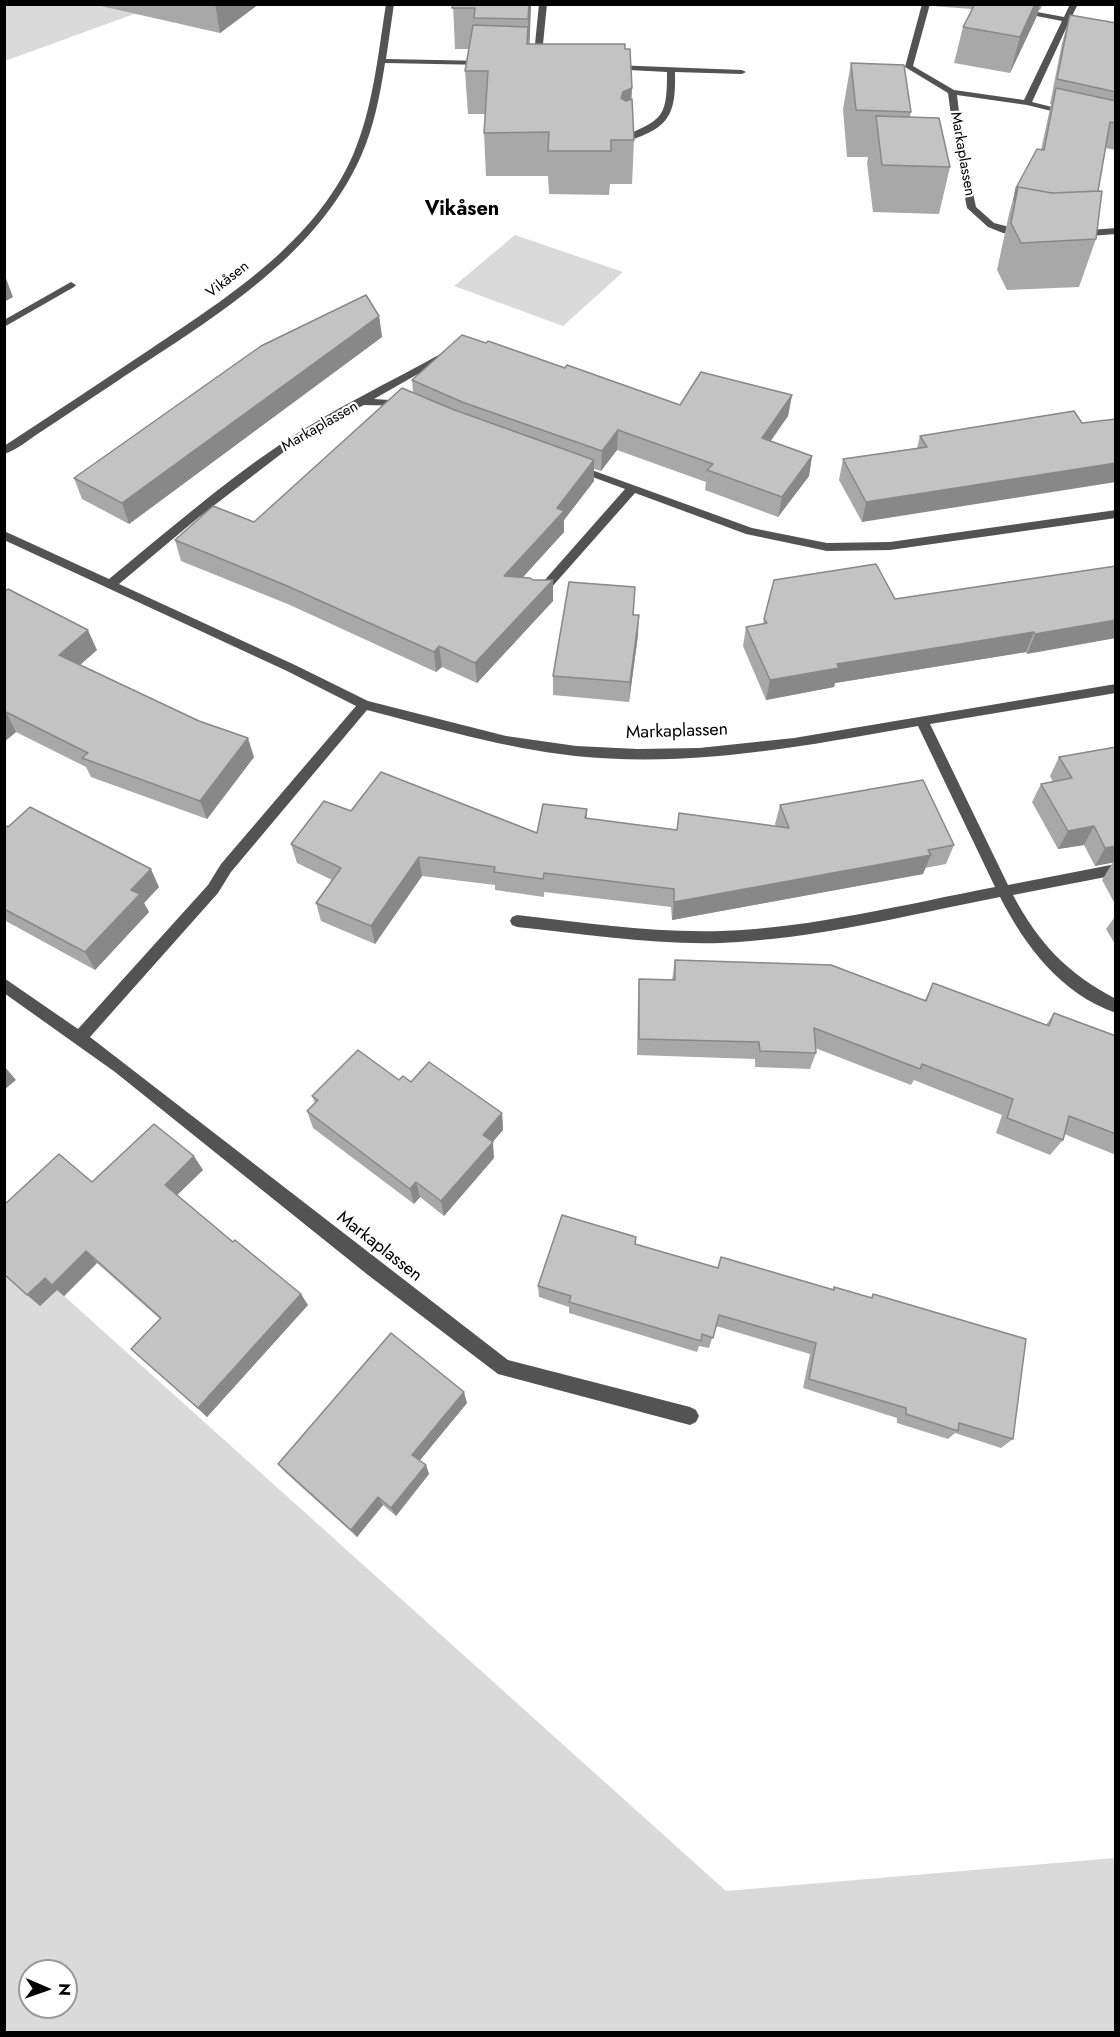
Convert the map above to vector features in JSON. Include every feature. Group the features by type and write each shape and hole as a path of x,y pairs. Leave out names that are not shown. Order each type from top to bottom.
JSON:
{"street":[{"name":"Vikåsen","path":"4,451 224,304 270,266 310,226 336,193 357,158 369,125 390,4"},
{"path":"538,64 543,4"},
{"name":"Markaplassen","path":"926,4 909,67 952,93 1027,104 1082,117"},
{"path":"978,4 1116,28"},
{"path":"1027,104 1074,4"},
{"path":"381,61 490,63"},
{"path":"526,63 549,64"},
{"path":"604,66 742,72"},
{"path":"625,139 658,125 666,117 672,106 671,69"},
{"name":"Markaplassen","path":"952,93 959,146 972,208 991,225 1016,234 1036,235"},
{"path":"1068,234 1116,231"},
{"path":"4,324 71,285"},
{"path":"362,402 459,348"},
{"name":"Markaplassen","path":"110,585 195,514 281,449 330,418 362,402 408,404 418,408"},
{"path":"560,462 750,531 827,548 890,546 1116,514"},
{"path":"537,596 632,489"},
{"name":"Markaplassen","path":"4,535 291,668 363,705 507,741 576,751 638,754 699,753 794,743 1116,688"},
{"path":"80,1037 213,889 225,868 363,705"},
{"path":"922,721 942,757 1002,890 1028,938 1073,982 1116,1007"},
{"path":"517,921 651,936 721,937 851,921 1116,869"},
{"name":"Markaplassen","path":"4,984 80,1037 374,1269 504,1368 690,1416"}],"shaded area":[{"path":"5,5 159,5 5,61"},
{"path":"515,235 623,272 563,326 454,286"},
{"path":"4,1242 726,1891 1115,1858 1115,2032 5,2032"}],"building":[{"path":"453,4 529,4 528,19 474,18 475,8 452,8"},
{"path":"975,4 1035,4 1020,37 963,27"},
{"path":"1070,15 1116,23 1116,92 1057,79"},
{"path":"473,25 528,27 527,44 625,44 625,49 630,49 632,88 623,92 621,98 626,101 632,99 634,140 611,140 611,151 548,151 549,132 484,133 488,71 465,71"},
{"path":"851,63 904,65 911,112 856,110"},
{"path":"1056,88 1116,101 1116,123 1110,122 1098,191 1052,193 1018,187 1014,200 1016,188 1037,149 1044,150"},
{"path":"876,116 939,118 950,167 882,165"},
{"path":"1018,187 1052,193 1102,191 1096,239 1021,243 1011,223"},
{"path":"366,295 379,316 122,503 74,478 261,346"},
{"path":"462,335 486,343 488,341 565,368 567,365 680,405 701,372 792,395 762,438 812,456 782,497 707,470 713,464 618,430 602,451 462,402 412,380"},
{"path":"402,388 452,409 594,460 557,508 564,511 504,576 553,580 475,663 439,646 434,652 285,585 175,540 213,506 254,522"},
{"path":"1074,411 1082,423 1116,419 1116,463 866,502 843,459 927,447 920,436"},
{"path":"876,564 895,599 1116,566 1116,620 837,664 839,668 770,680 746,627 767,623 764,619 774,580"},
{"path":"569,582 635,587 633,615 639,615 630,682 553,676"},
{"path":"8,589 88,630 59,655 199,721 248,738 200,801 82,758 88,753 6,712 4,714 4,592"},
{"path":"1116,747 1116,846 1105,848 1094,826 1068,831 1041,784 1072,778 1059,757"},
{"path":"381,772 537,833 543,804 587,809 585,818 677,830 679,813 789,828 780,805 923,780 954,845 928,850 931,855 674,902 674,889 544,873 543,879 494,872 495,867 419,857 371,926 316,903 341,868 291,844 324,801 351,811"},
{"path":"30,807 151,869 131,890 140,894 85,952 4,909 4,825 8,827"},
{"path":"675,960 831,965 926,1001 933,983 1049,1026 1054,1013 1116,1036 1116,1134 1069,1116 1063,1140 1007,1118 1013,1099 922,1064 920,1069 814,1028 816,1053 760,1051 759,1042 639,1039 639,979 675,980"},
{"path":"358,1050 399,1080 403,1076 411,1082 429,1062 502,1113 483,1135 493,1142 441,1201 416,1182 410,1189 307,1111 318,1100 312,1096"},
{"path":"154,1124 194,1156 165,1185 233,1242 235,1240 301,1294 198,1408 131,1349 161,1318 86,1251 52,1285 45,1278 27,1295 4,1274 4,1205 59,1154 92,1182"},
{"path":"562,1215 636,1237 635,1244 718,1268 721,1257 834,1290 834,1287 872,1298 873,1294 1026,1339 1013,1439 959,1423 958,1431 906,1414 906,1408 809,1379 816,1343 719,1315 713,1338 702,1334 701,1341 569,1302 571,1296 538,1286"},
{"path":"391,1333 464,1392 412,1455 426,1465 391,1508 378,1497 351,1530 278,1464"}],"district":[{"name":"Vikåsen","path":"462,210"}]}
